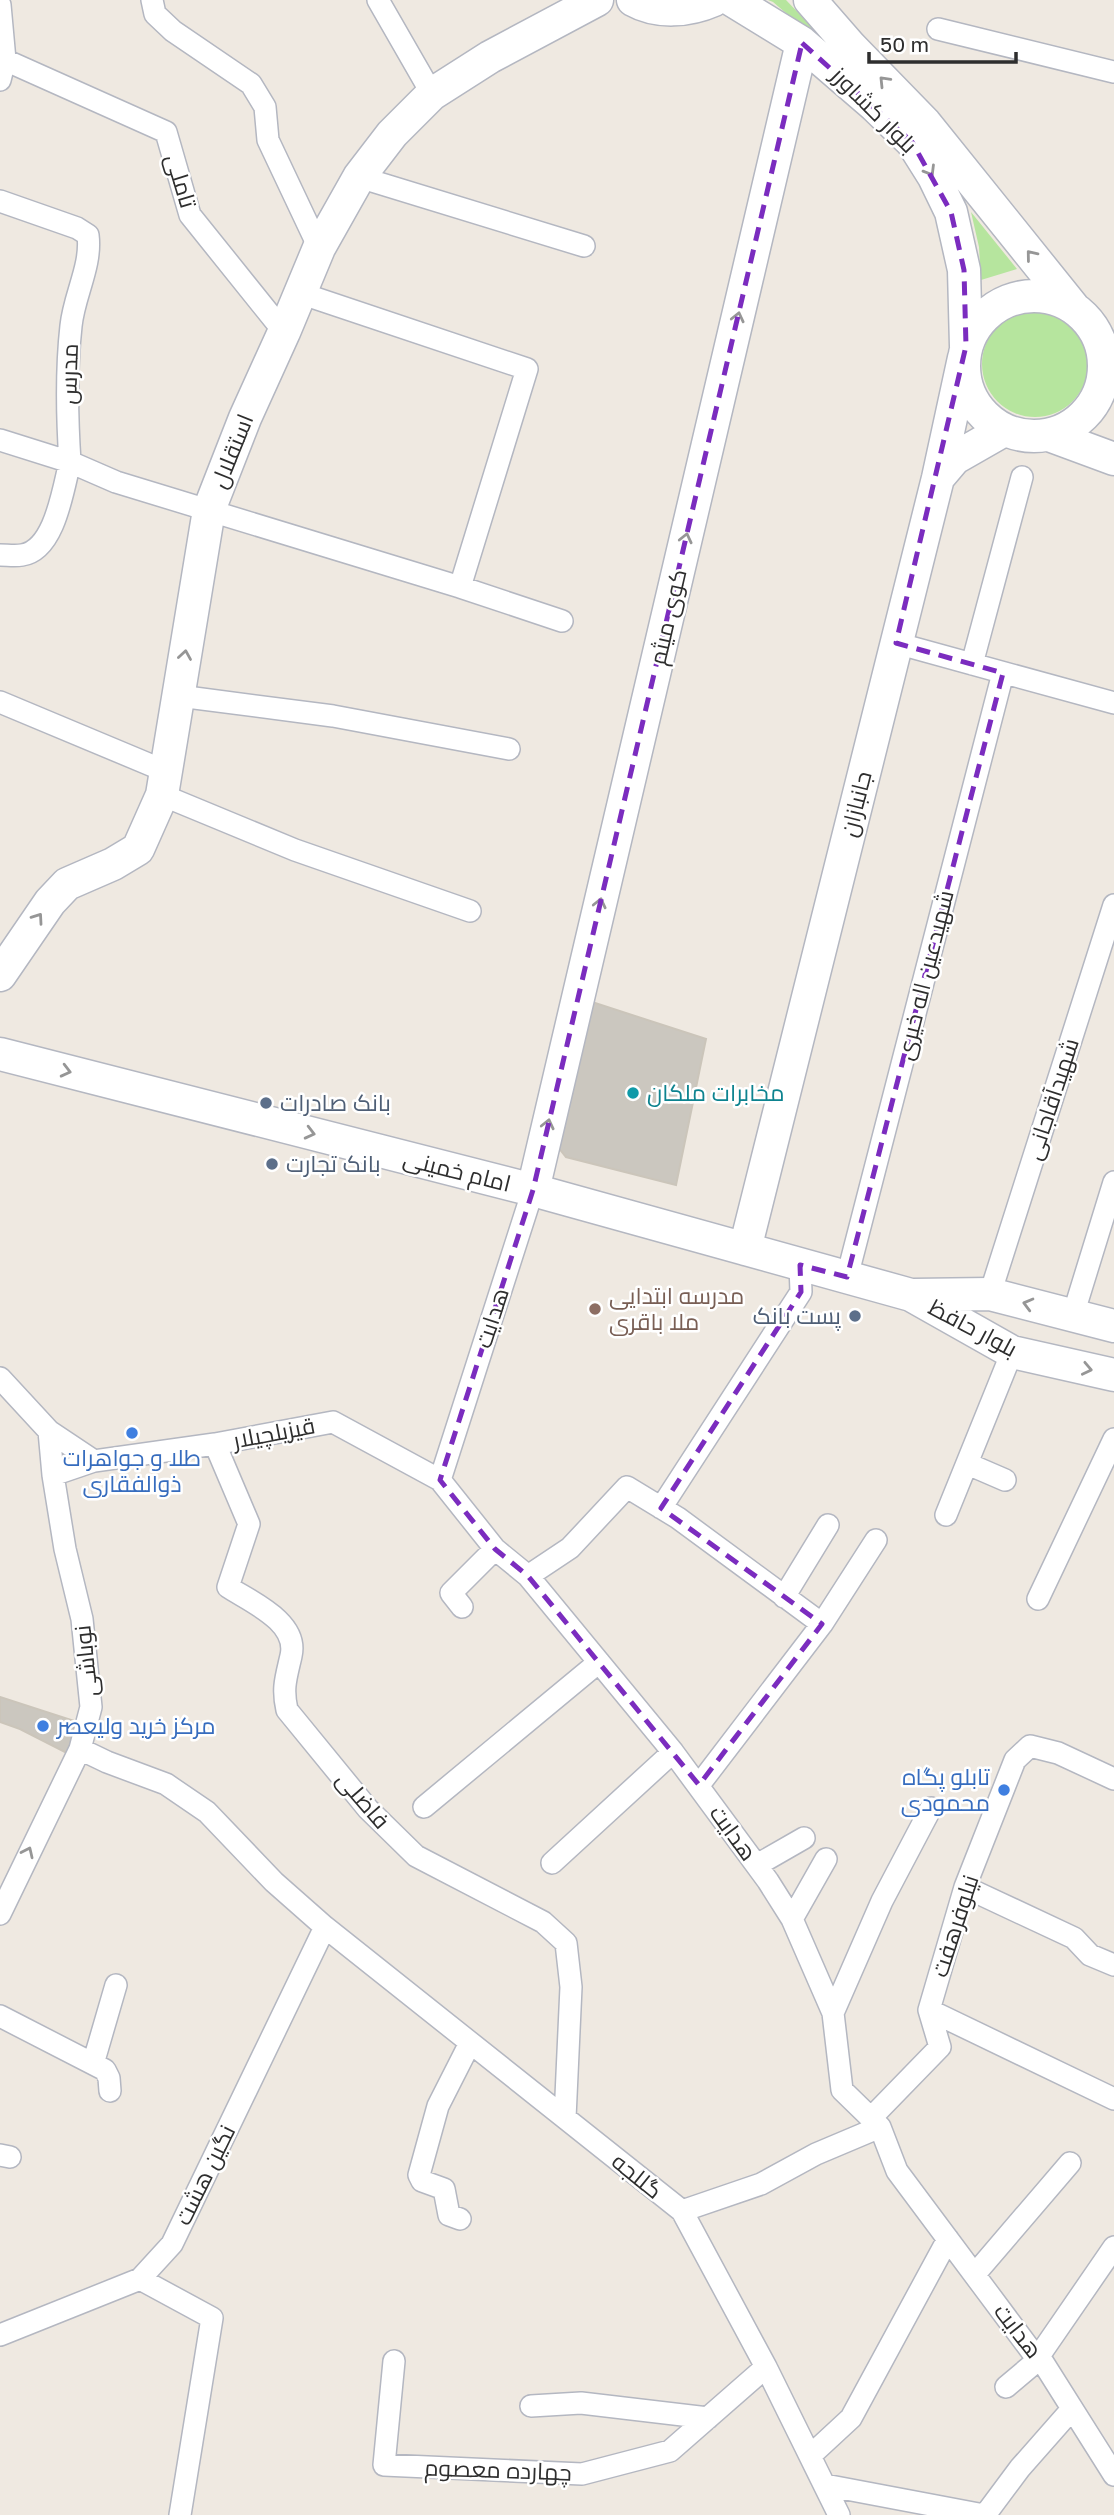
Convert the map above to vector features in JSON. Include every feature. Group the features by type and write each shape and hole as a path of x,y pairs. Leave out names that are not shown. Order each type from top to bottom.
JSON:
{"main road":[{"name":"استقلال","path":"0,975 50,902 68,884 113,864 138,849 163,783 209,510 245,418 319,248 359,177 392,134 432,94 490,57 597,0"},
{"path":"633,0 641,5 671,10 701,6 714,0"},
{"name":"بلوار کشاورز","path":"732,0 802,43 912,142 934,177 951,212 964,270 965,352"},
{"name":"بلوار کشاورز","path":"810,0 851,47 925,123 1074,308"},
{"name":"کوی میثم","path":"533,1190 802,43"},
{"path":"1032,295 1054,298 1074,308 1091,325 1108,352 1099,391 1088,411 1070,426 1049,435 1027,436 1004,430 986,418 972,401 965,380 965,352 976,326 991,309 1010,299 1032,295"},
{"name":"جانبازان","path":"745,1249 937,478 965,352"},
{"path":"937,478 955,458 1004,430"},
{"path":"1049,435 1114,459"},
{"name":"امام خمینی","path":"0,1054 533,1190 911,1295"},
{"name":"بلوار حافظ","path":"911,1295 990,1293 1114,1326"},
{"name":"بلوار حافظ","path":"911,1295 1012,1352 1114,1374"}],"street":[{"path":"152,0 155,14 173,31 251,84 265,107 268,140 319,248"},
{"path":"378,0 432,94"},
{"path":"0,5 3,70"},
{"path":"938,29 1114,72"},
{"name":"تاملی","path":"3,70 166,132 190,215 284,332"},
{"path":"359,177 584,246"},
{"name":"مدرس","path":"0,201 77,228 88,235 90,249 71,324 67,421 70,462"},
{"path":"300,293 527,369 460,587"},
{"path":"0,440 70,462 116,482 460,587 562,621"},
{"path":"0,555 24,555 43,542 53,525 70,462"},
{"path":"972,664 1022,477"},
{"path":"896,643 1114,703"},
{"name":"شهیدعین اله خیری","path":"847,1278 1003,673"},
{"path":"179,696 333,716 509,749"},
{"path":"0,702 295,850 470,911"},
{"name":"شهیدآقاجانی","path":"990,1293 1114,905"},
{"path":"1073,1315 1114,1182"},
{"name":"هدایت","path":"533,1190 440,1480 495,1549 528,1576 673,1752 757,1866 792,1919 833,2013 842,2090 876,2123 897,2171 1039,2358 1114,2475"},
{"path":"661,1508 801,1292 800,1265"},
{"path":"946,1515 1012,1352"},
{"path":"0,1378 49,1431 94,1461"},
{"name":"قیزیلچیلار","path":"53,1475 94,1461 215,1444 333,1422 440,1480"},
{"name":"نوباشی","path":"0,1914 80,1749 91,1707 82,1619 65,1549 49,1431"},
{"path":"1038,1599 1114,1439"},
{"name":"فاضلی","path":"215,1444 248,1524 228,1587 276,1618 288,1632 292,1651 282,1692 287,1710 368,1809 416,1856 544,1922 566,1943 571,1987 565,2118"},
{"path":"968,1464 1005,1480"},
{"path":"528,1576 570,1548 627,1487 708,1539 822,1624"},
{"path":"784,1597 828,1525"},
{"path":"699,1785 822,1624 876,1539"},
{"path":"462,1607 452,1592 495,1549"},
{"path":"424,1807 599,1662"},
{"name":"نیلوفرهفت","path":"929,2010 965,1887 1015,1760 1030,1746 1058,1753 1114,1779"},
{"name":"گللجه","path":"80,1749 166,1784 207,1812 274,1882 325,1927 682,2211 766,2367 839,2515"},
{"path":"552,1863 673,1752"},
{"path":"833,2013 882,1901 932,1808"},
{"path":"757,1866 804,1838"},
{"path":"792,1919 826,1859"},
{"path":"965,1887 1074,1938 1090,1955 1114,1965"},
{"name":"نگین هشت","path":"0,2335 139,2279 172,2244 325,1927"},
{"path":"93,2064 116,1985"},
{"path":"929,2010 1114,2099"},
{"path":"682,2211 761,2184 876,2123 940,2047 929,2010"},
{"path":"0,2016 105,2070 110,2091"},
{"path":"460,2220 449,2215 444,2189 422,2181 419,2175 438,2106 470,2043"},
{"path":"975,2274 1070,2163"},
{"path":"811,2455 851,2418 948,2239"},
{"path":"1006,2387 1039,2358 1114,2247"},
{"path":"139,2279 212,2318 180,2515"},
{"name":"چهارده معصوم","path":"394,2361 384,2465 582,2474 670,2451 766,2367"},
{"path":"530,2406 581,2403 708,2418"},
{"path":"825,2485 984,2515 1020,2468 1072,2409"}],"highlighted area":[{"path":"802,43 912,142 951,212 964,270 966,346 896,643 1003,673 847,1277 800,1265 801,1292 661,1508 822,1624 699,1785 528,1576 495,1549 440,1480 533,1190"}],"green space":[{"path":"768,0 786,0 855,72 773,2"},
{"path":"971,212 1017,269 981,280 979,247"},
{"path":"1035,311 1055,315 1072,327 1084,344 1088,364 1084,384 1072,401 1055,413 1035,417 1015,413 998,401 986,384 982,364 986,344 998,327 1015,315"}],"building":[{"name":"مخابرات ملکان","path":"592,1002 706,1039 676,1185 566,1157 558,1147"},
{"name":"مرکز خرید ولیعصر","path":"0,1697 77,1722 67,1753 0,1722"}],"place":[{"name":"مخابرات ملکان","path":"633,1093"},
{"name":"بانک صادرات","path":"266,1103"},
{"name":"بانک تجارت","path":"272,1164"},
{"name":"مدرسه ابتدایی ملا باقری","path":"595,1309"},
{"name":"پست بانک","path":"855,1316"},
{"name":"طلا و جواهرات ذوالفقاری","path":"132,1433"},
{"name":"مرکز خرید ولیعصر","path":"43,1726"},
{"name":"تابلو پگاه محمودی","path":"1004,1790"}]}
